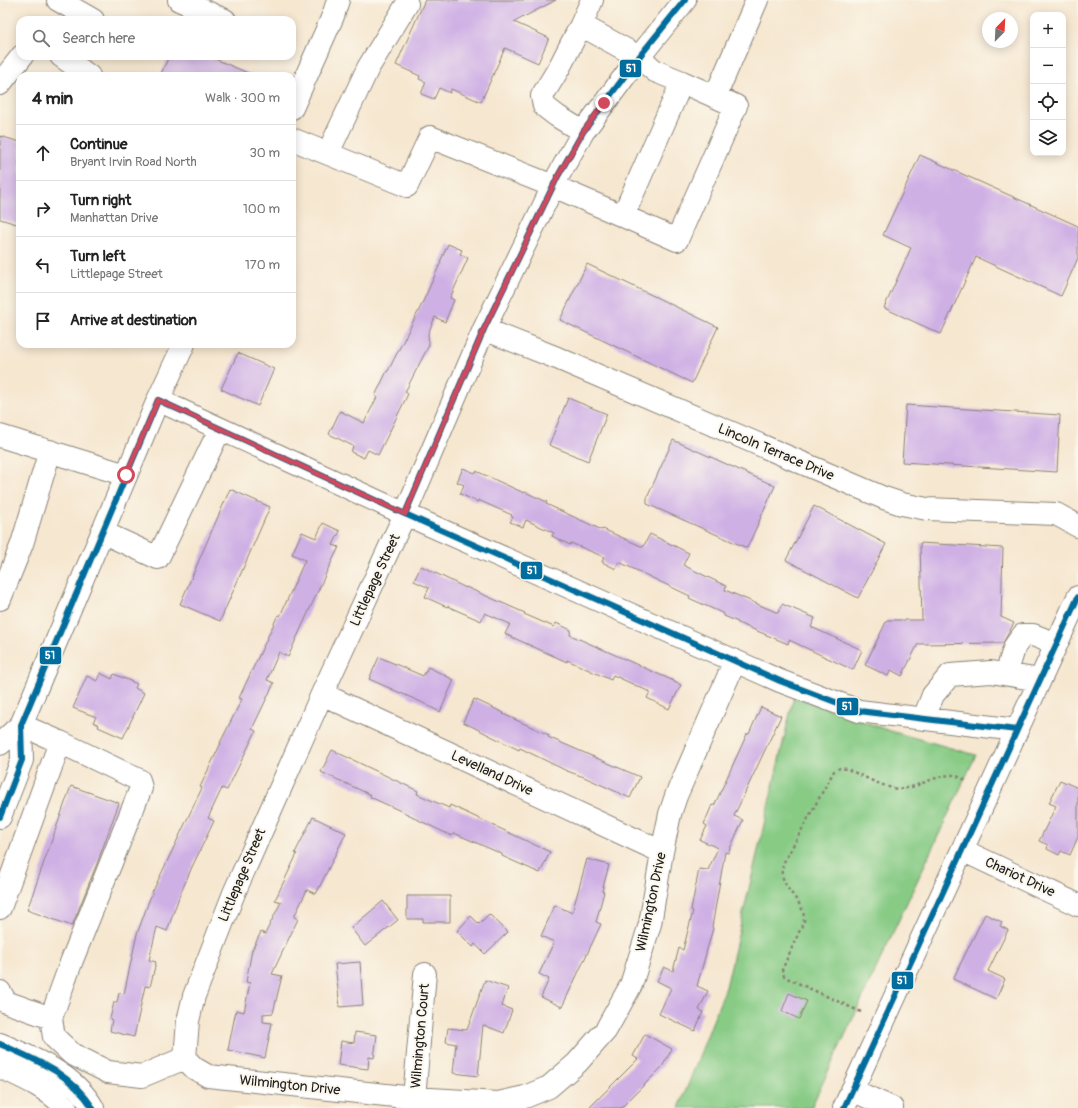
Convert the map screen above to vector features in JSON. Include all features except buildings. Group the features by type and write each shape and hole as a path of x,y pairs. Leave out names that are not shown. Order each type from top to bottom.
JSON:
{"street":[{"path":"179,0 216,16"},
{"path":"296,99 338,0"},
{"path":"583,132 544,106 542,96 559,68 592,0"},
{"name":"Littlepage Street","path":"185,1058 188,1021 194,996 234,892 322,694 405,514 484,329 553,186 583,132 639,57 685,0"},
{"path":"715,97 757,0"},
{"path":"328,153 368,68 407,4"},
{"path":"65,7 84,16"},
{"path":"296,141 407,186 430,136 553,186 677,240 736,106 656,71 639,57 581,25"},
{"path":"0,84 18,60"},
{"path":"66,60 83,72"},
{"path":"623,216 682,82"},
{"name":"Lincoln Terrace Drive","path":"484,329 557,358 884,498 902,504 926,509 1056,514 1078,526"},
{"path":"0,817 22,760 21,725 158,400 182,348"},
{"path":"158,400 405,514 780,681 859,710 1017,730"},
{"path":"102,532 158,558 220,429"},
{"path":"0,436 126,475"},
{"path":"0,599 22,544 50,451"},
{"path":"892,1108 848,1099 1056,644 1072,624 1078,596"},
{"path":"1006,674 1015,646 1023,635 1033,635 1056,644"},
{"name":"Wilmington Drive","path":"185,1058 194,1068 208,1076 414,1098 498,1103 525,1097 549,1087 577,1063 606,1030 631,985 650,924 670,814 676,796 735,661"},
{"path":"924,718 933,695 950,675 991,672 1040,680"},
{"name":"Levelland Drive","path":"322,694 662,852"},
{"path":"21,725 139,780 141,788 81,938 51,1018 54,1037 72,1054 108,1072 142,1076 185,1058"},
{"path":"0,744 21,725"},
{"path":"0,908 60,742"},
{"name":"Chariot Drive","path":"962,850 1078,905"},
{"name":"Wilmington Court","path":"414,1098 425,974"},
{"path":"0,992 6,1002 51,1018"},
{"path":"0,1031 9,1048 47,1065 72,1083 93,1108"},
{"path":"2,1069 36,1084 58,1099 66,1108"}],"path":[{"path":"860,1012 784,976 782,970 804,921 802,907 784,882 782,872 784,862 834,771 840,768 847,769 888,787 899,789 912,787 945,776 953,776 967,781"}],"green space":[{"path":"794,696 887,730 976,755 811,1108 679,1108 726,987"}],"transit line":[{"name":"51","path":"405,514 484,329 558,176 583,132 639,57 685,0"},
{"name":"51","path":"0,817 22,760 21,725 158,400 405,514 780,681 859,711 1017,730"},
{"name":"51","path":"844,1108 1078,597"},
{"name":"51","path":"0,1044 40,1062 63,1076 74,1085 93,1108"}],"route":[{"path":"126,475 158,400 405,514 484,329 558,176 583,132 604,103"}]}
